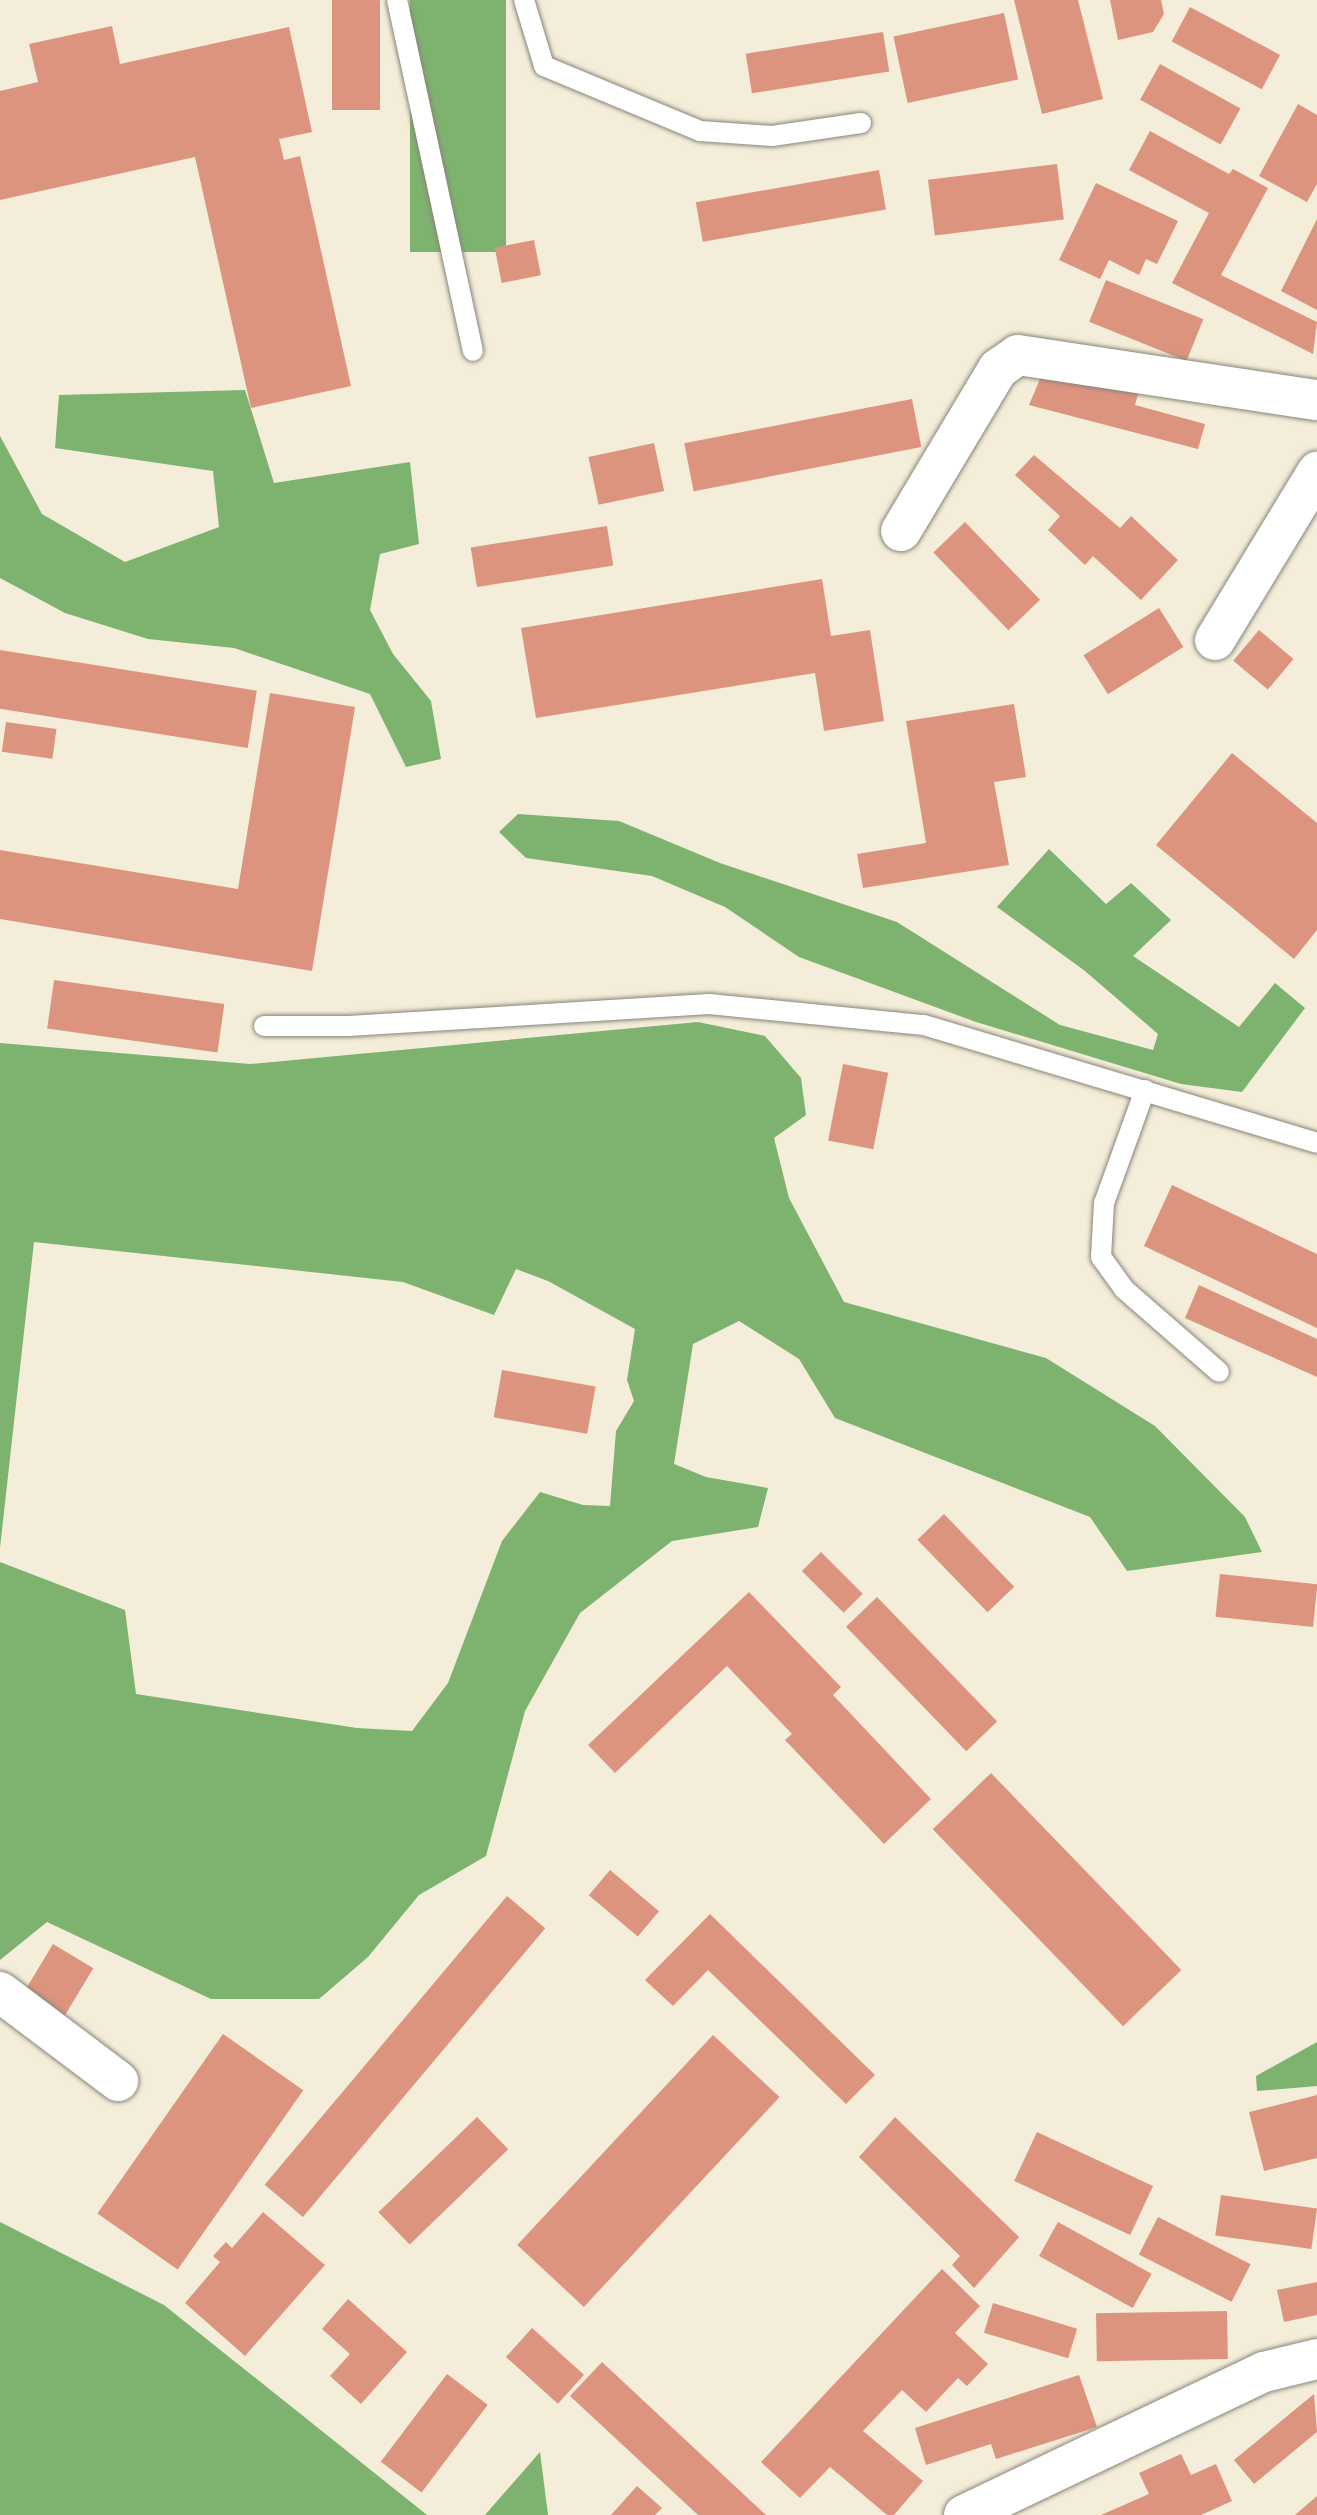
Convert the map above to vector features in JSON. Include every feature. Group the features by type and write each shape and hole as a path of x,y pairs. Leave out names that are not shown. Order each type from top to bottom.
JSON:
{"street":[{"path":"901,531 998,369 1018,355 1317,400"},
{"path":"1215,640 1317,472"},
{"path":"0,1992 118,2081"},
{"path":"964,2515 1264,2372 1317,2359"}],"lane":[{"path":"397,0 473,351"},
{"path":"524,0 544,66 700,131 772,136 861,123"},
{"path":"264,1026 349,1026 709,1004 924,1025 1317,1143"},
{"path":"1145,1090 1104,1203 1101,1257 1124,1289 1219,1372"}],"green space":[{"path":"410,0 506,0 506,252 410,252"},
{"path":"245,390 274,483 410,462 419,544 380,554 370,610 393,654 431,701 441,759 406,767 370,694 234,648 148,639 65,613 0,578 0,436 42,514 125,562 219,527 213,471 55,448 59,395"},
{"path":"518,814 619,821 720,863 897,922 1060,1025 1153,1050 1158,1034 1085,971 997,907 1049,849 1106,904 1131,883 1171,920 1133,956 1239,1027 1275,983 1305,1008 1242,1092 1181,1084 976,1022 799,957 725,907 652,876 526,858 499,832"},
{"path":"698,1022 765,1036 801,1078 806,1115 774,1138 789,1198 844,1302 1046,1358 1155,1426 1245,1517 1262,1552 1127,1571 1090,1517 835,1418 799,1359 739,1321 693,1344 674,1464 706,1477 768,1488 758,1527 672,1541 580,1613 525,1711 486,1856 419,1895 368,1957 319,1999 211,1999 47,1922 0,1960 0,1562 125,1610 136,1694 357,1728 412,1731 448,1683 502,1541 540,1492 583,1505 610,1506 616,1431 634,1401 627,1380 635,1329 548,1281 516,1269 494,1315 403,1282 34,1242 0,1548 0,1043 250,1064"},
{"path":"1317,2042 1317,2086 1257,2091 1256,2076"},
{"path":"0,2222 164,2305 427,2515 0,2515"},
{"path":"540,2452 548,2515 485,2515"}],"building":[{"path":"332,0 380,0 380,110 332,110"},
{"path":"1014,0 1078,0 1103,99 1042,114"},
{"path":"1110,0 1161,0 1164,14 1153,32 1118,40"},
{"path":"1190,7 1280,55 1262,89 1172,41"},
{"path":"1004,13 1018,80 908,103 893,36"},
{"path":"112,26 120,64 289,27 312,132 279,139 284,160 300,156 351,386 251,408 195,157 0,200 0,91 38,82 29,44"},
{"path":"883,32 889,72 752,93 746,54"},
{"path":"1160,64 1240,109 1221,144 1140,100"},
{"path":"1298,104 1317,115 1317,184 1307,202 1259,176"},
{"path":"1150,131 1229,174 1233,169 1268,188 1221,275 1317,322 1313,354 1172,283 1209,213 1129,170"},
{"path":"1057,164 1064,220 935,235 928,180"},
{"path":"879,170 886,209 703,242 696,202"},
{"path":"1096,183 1178,221 1157,264 1146,259 1139,275 1109,260 1100,279 1059,260"},
{"path":"1317,219 1317,310 1281,291"},
{"path":"534,240 541,275 502,283 495,248"},
{"path":"1106,280 1203,319 1186,361 1089,322"},
{"path":"1043,372 1138,394 1135,405 1205,424 1198,449 1029,405"},
{"path":"912,399 921,447 694,491 684,443"},
{"path":"654,443 664,491 599,505 588,457"},
{"path":"1034,455 1120,528 1131,516 1178,560 1141,600 1093,556 1085,565 1048,530 1060,516 1015,475"},
{"path":"965,522 1040,600 1008,630 933,553"},
{"path":"607,526 613,566 477,587 471,548"},
{"path":"822,579 831,636 870,630 884,721 824,731 815,673 536,718 521,628"},
{"path":"1159,608 1183,647 1108,694 1084,655"},
{"path":"1259,630 1293,659 1268,690 1233,661"},
{"path":"0,650 257,691 248,748 0,709"},
{"path":"270,693 355,707 312,971 0,919 0,850 238,889"},
{"path":"1014,704 1026,777 994,782 1009,865 863,888 857,854 926,843 906,721"},
{"path":"6,722 57,729 52,759 2,752"},
{"path":"1232,753 1317,823 1317,930 1294,959 1156,845"},
{"path":"54,980 224,1004 218,1052 47,1029"},
{"path":"843,1064 888,1073 873,1149 828,1141"},
{"path":"1172,1185 1317,1254 1317,1328 1144,1246"},
{"path":"1199,1285 1317,1339 1317,1377 1185,1318"},
{"path":"502,1370 596,1386 587,1434 494,1417"},
{"path":"944,1514 1014,1587 988,1612 917,1540"},
{"path":"821,1552 863,1594 844,1613 802,1571"},
{"path":"1220,1574 1317,1584 1313,1627 1216,1617"},
{"path":"749,1592 841,1687 833,1695 931,1799 884,1844 785,1740 792,1734 727,1666 615,1773 588,1745"},
{"path":"877,1597 997,1721 966,1751 846,1627"},
{"path":"991,1773 1181,1970 1123,2026 933,1829"},
{"path":"610,1870 659,1911 638,1936 589,1895"},
{"path":"507,1896 545,1928 303,2217 265,2185"},
{"path":"710,1914 875,2075 846,2104 708,1970 673,2006 645,1980"},
{"path":"53,1944 93,1968 64,2017 24,1993"},
{"path":"223,2034 303,2090 178,2270 97,2213"},
{"path":"713,2035 780,2097 584,2307 517,2245"},
{"path":"1317,2095 1317,2158 1264,2171 1249,2112"},
{"path":"477,2117 508,2149 410,2245 378,2212"},
{"path":"895,2117 1019,2237 974,2288 952,2265 960,2256 859,2157"},
{"path":"1037,2132 1153,2186 1130,2235 1014,2181"},
{"path":"1221,2195 1317,2208 1311,2249 1215,2236"},
{"path":"263,2212 325,2265 245,2356 185,2303 220,2262 213,2256 226,2242 232,2248"},
{"path":"1158,2217 1251,2264 1232,2302 1139,2254"},
{"path":"1058,2222 1152,2274 1133,2308 1039,2256"},
{"path":"942,2269 980,2306 955,2333 988,2364 967,2386 958,2378 926,2412 902,2390 863,2431 923,2481 894,2515 887,2515 830,2467 800,2498 761,2462"},
{"path":"1317,2282 1317,2315 1284,2322 1277,2290"},
{"path":"348,2299 407,2352 361,2404 330,2376 350,2354 322,2329"},
{"path":"993,2303 1077,2329 1068,2358 984,2333"},
{"path":"1227,2311 1228,2359 1097,2361 1096,2313"},
{"path":"532,2328 584,2375 558,2404 506,2357"},
{"path":"602,2362 766,2515 698,2515 570,2396"},
{"path":"447,2374 488,2405 422,2493 381,2462"},
{"path":"1079,2375 1097,2427 996,2459 991,2444 926,2465 915,2428"},
{"path":"1314,2394 1317,2432 1254,2484 1234,2460"},
{"path":"1181,2454 1191,2475 1216,2464 1232,2501 1201,2515 1101,2515 1149,2494 1139,2473"},
{"path":"637,2486 662,2508 655,2515 611,2515"},
{"path":"1317,2496 1317,2515 1295,2515"}]}
